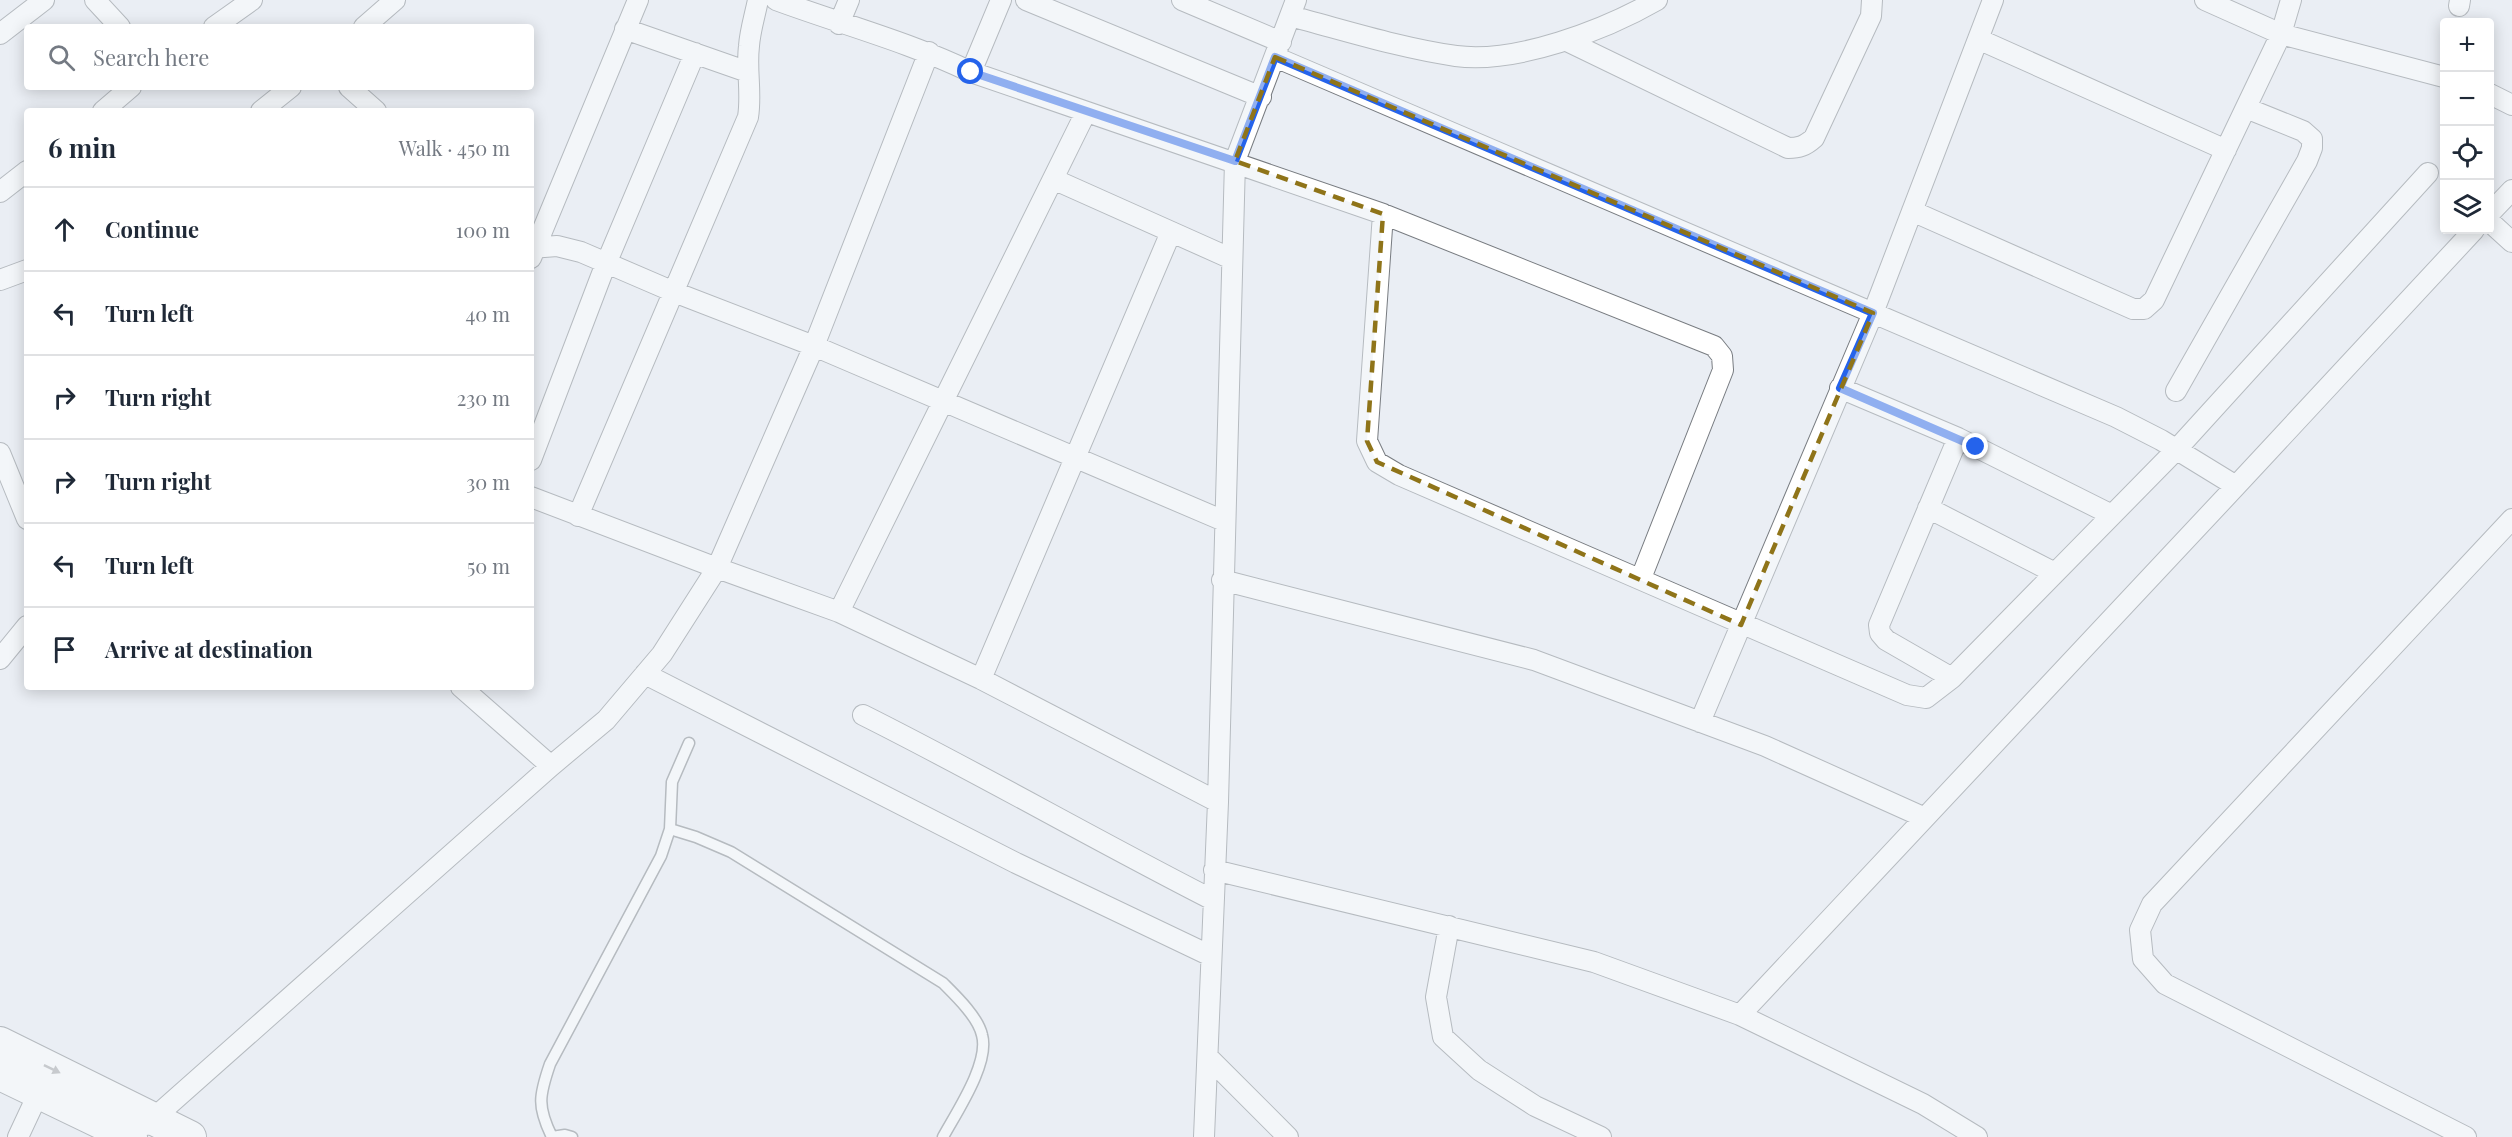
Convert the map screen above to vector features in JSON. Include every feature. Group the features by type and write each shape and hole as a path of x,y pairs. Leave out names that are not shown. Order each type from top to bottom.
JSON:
{"main road":[{"path":"0,1043 139,1131"},
{"path":"0,1074 39,1092 139,1131 190,1137"}],"street":[{"path":"0,34 44,0"},
{"path":"95,0 117,24"},
{"path":"218,24 252,0"},
{"path":"367,24 395,0"},
{"path":"534,246 638,0"},
{"path":"578,516 748,117 751,96 748,46 758,0"},
{"path":"776,0 839,24 929,52 971,72 1235,161 1383,214 1714,346 1722,356 1723,370 1641,578"},
{"path":"839,24 849,0"},
{"path":"971,72 1001,0"},
{"path":"1026,0 1261,97"},
{"path":"1182,0 1278,50 1873,313 2116,417 2236,486"},
{"path":"1204,1137 1218,802 1222,580 1235,161 1293,8 1456,56 1485,57 1567,41 1657,0"},
{"path":"1567,41 1788,148 1797,148 1806,145 1814,138 1871,16 1872,0"},
{"path":"1700,722 1873,313 1993,0"},
{"path":"2205,0 2282,34 2440,76"},
{"path":"1912,211 2133,309 2144,309 2154,300 2282,34 2291,0"},
{"path":"625,29 748,72"},
{"path":"1978,39 2226,150"},
{"path":"139,1131 551,766 606,720 662,654 717,568 814,346 929,52"},
{"path":"534,452 607,263 694,53"},
{"path":"106,108 127,90"},
{"path":"265,108 287,90"},
{"path":"352,90 373,108"},
{"path":"2494,96 2512,105"},
{"path":"2176,391 2307,161 2312,148 2312,139 2303,131 2246,108"},
{"path":"839,612 1086,112"},
{"path":"0,192 24,173"},
{"path":"1383,214 1368,441 1377,462 1399,475 1641,578 1906,695 1926,698 1952,678 2176,450 2428,173"},
{"path":"1053,179 1232,259"},
{"path":"2494,209 2512,190"},
{"path":"2494,226 2512,242"},
{"path":"981,679 1171,232"},
{"path":"1740,1015 2470,234"},
{"path":"534,251 557,246 581,252 674,292 814,346 1224,520"},
{"path":"0,280 24,271"},
{"path":"1840,388 1958,438 2112,515"},
{"path":"1952,678 1886,640 1880,633 1879,625 1958,438"},
{"path":"0,453 24,512"},
{"path":"534,498 839,612 981,679 1218,802"},
{"path":"1928,508 2055,573"},
{"path":"2466,1137 2165,984 2143,959 2140,930 2152,904 2512,519"},
{"path":"1222,580 1534,660 1765,746 1923,817"},
{"path":"0,659 24,630"},
{"path":"645,674 1017,863 1211,956"},
{"path":"464,690 551,766"},
{"path":"863,715 968,768 1113,849 1213,900"},
{"path":"1214,870 1594,962 1740,1015 1923,1104 1977,1137"},
{"path":"1449,926 1436,997 1443,1037 1479,1070 1535,1106 1601,1137"},
{"path":"1208,1057 1288,1137"},
{"path":"18,1137 39,1092"}],"lane":[{"path":"572,1137 565,1135 552,1137 542,1116 540,1095 550,1064 661,856 670,829 672,782 689,743"},
{"path":"670,829 732,852 943,983 966,1008 982,1035 980,1070 943,1137"}],"highlighted area":[{"path":"1275,57 1873,313 1741,625 1377,462 1367,441 1383,214 1235,161"}],"route":[{"path":"971,72 1235,161 1275,57 1873,313 1840,388 1976,447"}]}
